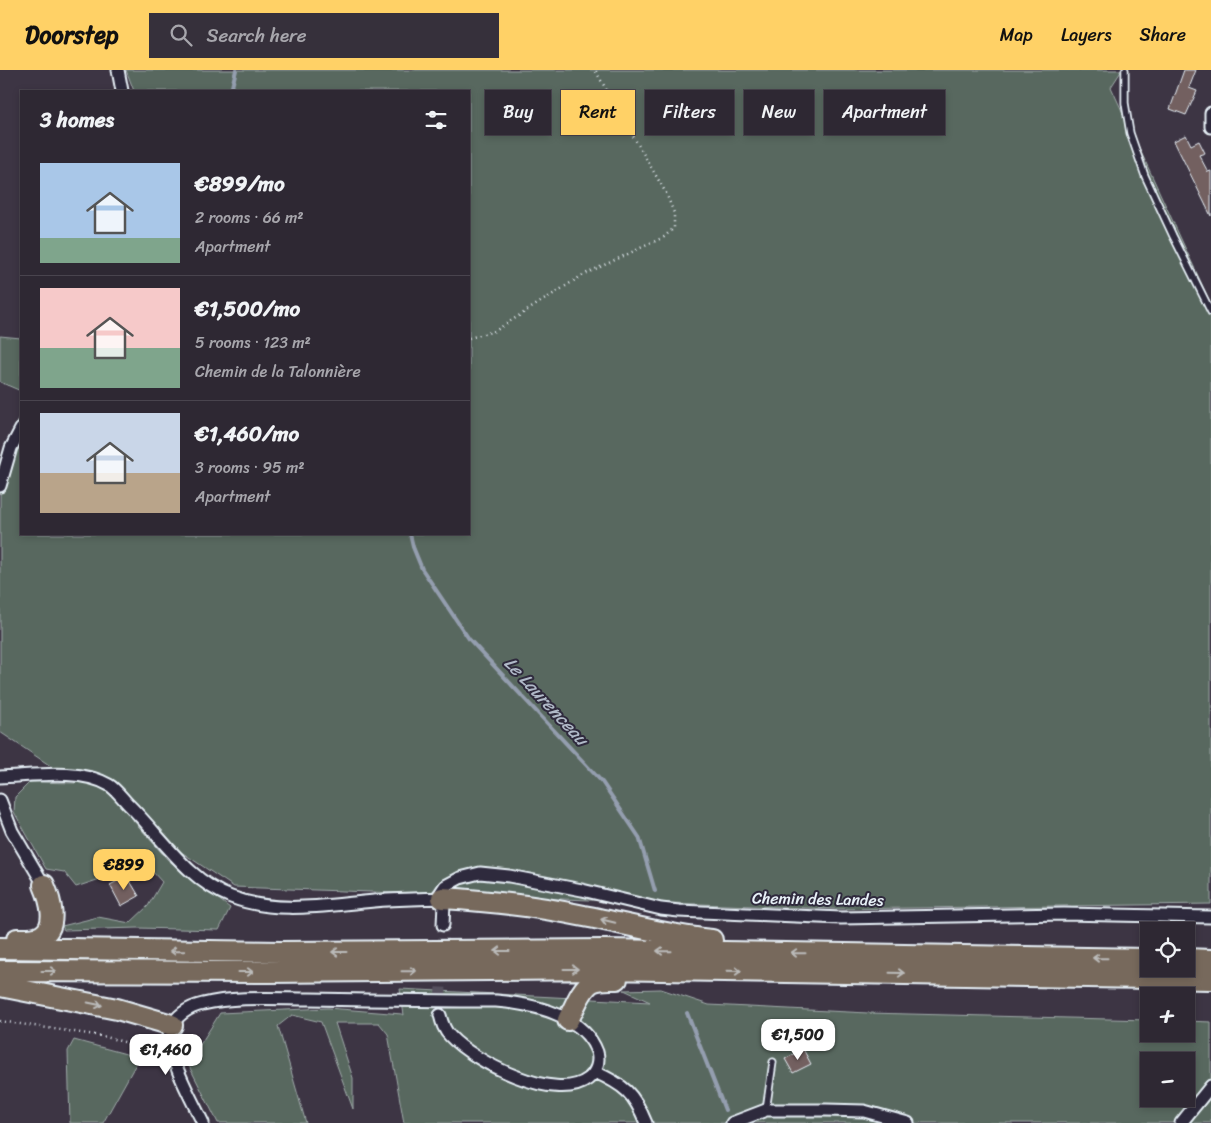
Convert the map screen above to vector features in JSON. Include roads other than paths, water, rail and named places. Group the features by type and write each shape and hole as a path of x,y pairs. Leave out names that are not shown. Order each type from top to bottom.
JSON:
{"highway":[{"path":"0,938 36,938 47,932 51,921 51,911 44,885"},
{"path":"442,898 492,901 556,911 663,934 732,942 748,952"},
{"path":"0,948 281,952 596,950 1140,958"},
{"path":"1195,959 1211,960"},
{"path":"0,971 269,972 601,969 1211,979"},
{"path":"568,1020 587,987 593,982 600,980 664,978 686,970"},
{"path":"0,986 117,1009 172,1025"}],"street":[{"path":"118,70 122,90"},
{"path":"1211,113 1211,127"},
{"path":"0,486 11,448 20,431"},
{"path":"0,777 65,775 89,778 109,785 185,865 207,883 230,897 266,907 302,908 376,901 442,898 444,903 443,925"},
{"path":"0,800 12,832 44,885"},
{"name":"Chemin des Landes","path":"442,898 441,892 445,886 460,878 480,873 509,876 582,890 661,909 679,911 841,918 1064,914 1211,917"},
{"path":"203,1123 176,1067 169,1041 169,1033 172,1025 181,1014 202,1004 213,1002 258,999 496,1001 517,1003 547,1010 579,1027 594,1046 598,1055 595,1072 587,1080 566,1086 554,1086 522,1079 495,1068 457,1042 443,1026 440,1015"},
{"path":"595,1072 617,1082 627,1090 635,1100 646,1123"},
{"path":"1181,1123 1211,1086"},
{"path":"732,1123 766,1110 864,1111 908,1123"}],"lane":[{"path":"1125,70 1125,103 1130,133 1149,185 1211,312"},
{"path":"766,1110 773,1062"}],"waterway":[{"name":"Le Laurenceau","path":"231,90 236,70"},
{"name":"Le Laurenceau","path":"410,535 422,569 469,639 602,782 639,837 655,891"},
{"name":"Le Laurenceau","path":"687,1013 725,1110"}],"tunnel":[{"path":"440,1015 443,925"}]}
